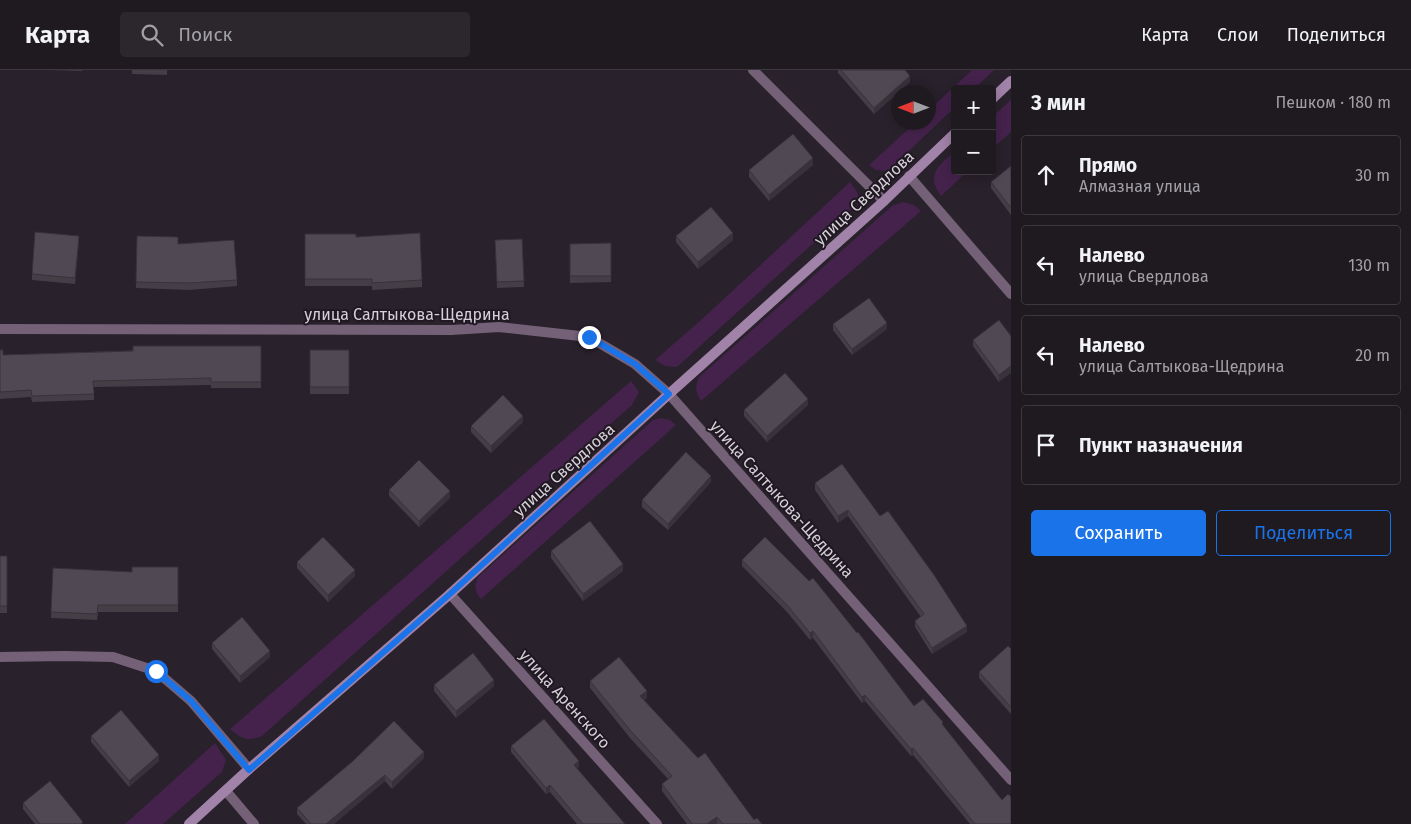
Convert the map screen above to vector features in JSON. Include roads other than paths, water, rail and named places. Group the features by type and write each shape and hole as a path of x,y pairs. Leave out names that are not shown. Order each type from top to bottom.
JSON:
{"street":[{"path":"996,94 1011,81"},
{"name":"улица Свердлова","path":"189,824 450,594 669,394 884,202 951,138"}],"lane":[{"path":"753,70 884,202"},
{"path":"909,176 1011,294"},
{"name":"улица Салтыкова-Щедрина","path":"0,329 451,330 499,327 589,337 635,364 669,394 1011,780"},
{"name":"улица Аренского","path":"450,594 657,824"},
{"path":"0,657 113,657 156,671 191,701 249,770"},
{"path":"226,792 254,824"}]}
